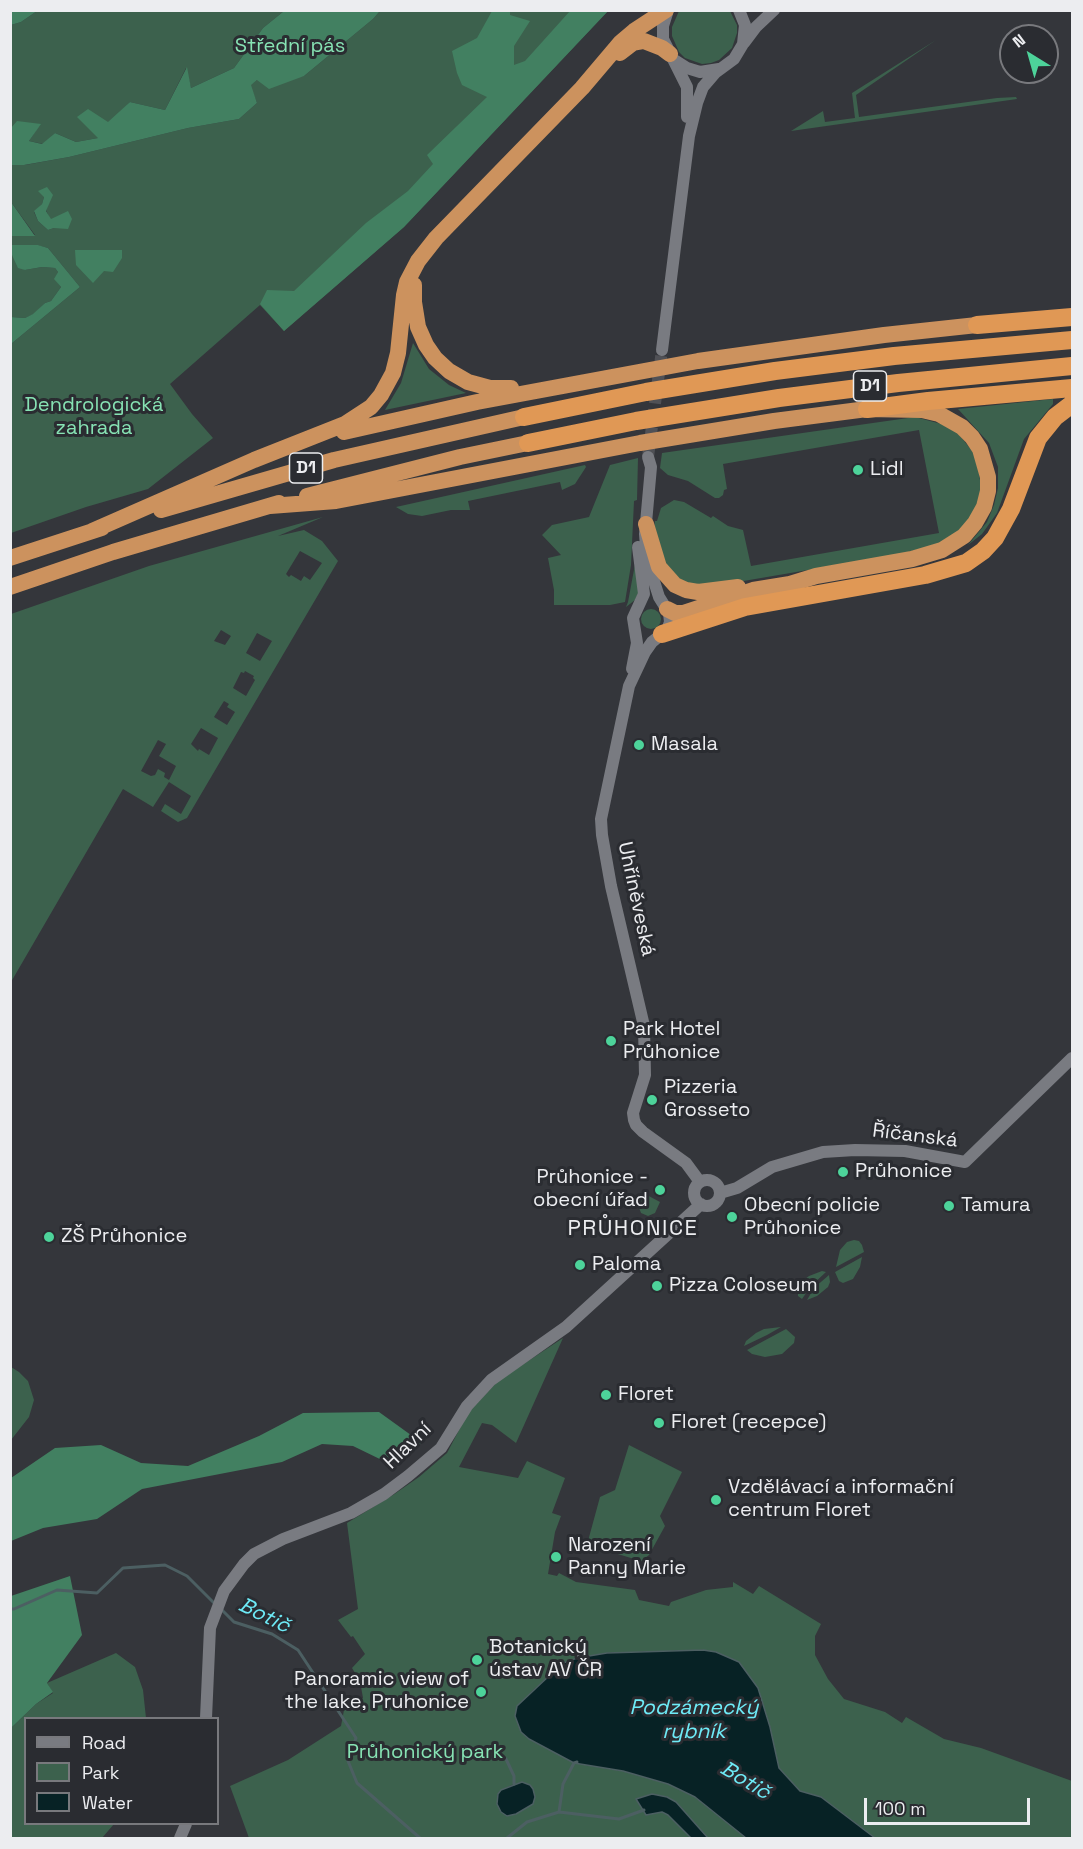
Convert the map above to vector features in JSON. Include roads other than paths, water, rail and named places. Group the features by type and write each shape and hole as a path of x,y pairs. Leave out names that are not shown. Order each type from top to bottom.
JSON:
{"highway":[{"path":"92,531 352,420 377,401 390,380 397,359 404,295 407,282 418,261 459,214 582,88 627,35 667,10"},
{"path":"582,88 633,43 650,43 662,48 671,56"},
{"path":"429,248 415,282 415,311 423,339 441,365 468,382 490,388 507,389 572,384"},
{"path":"254,460 370,425 673,365 782,348 977,325 1072,317"},
{"name":"D1","path":"10,558 92,531 334,460 524,417 646,392 775,371 894,356 1072,340"},
{"name":"D1","path":"10,587 113,552 270,506 416,467 528,443 636,421 779,398 898,383 1072,366"},
{"path":"270,506 336,501 640,443 774,421 928,401 1072,388"},
{"path":"661,635 745,607 937,573 966,563 990,545 1011,509 1038,438 1055,417 1072,404"},
{"path":"666,607 675,613 683,613 753,590 912,559 942,550 958,541 970,530 980,515 988,485 985,462 976,442 962,427 947,417 922,410 867,409"},
{"path":"646,524 659,567 670,581 686,590 705,592 789,577 816,576"}],"street":[{"path":"667,10 663,33 665,45 687,87 689,136"},
{"path":"739,10 745,32 740,49"},
{"path":"662,350 689,136 699,94 710,78 734,59 756,27 774,10"},
{"path":"671,56 687,68 700,72 712,71 724,66"},
{"path":"648,457 651,466 645,542 647,559 652,579 666,607 670,622 645,652 629,684 637,643 634,614 644,594 639,562 639,530 644,469 648,457"},
{"path":"639,605 650,601 659,602 666,607"},
{"path":"635,627 647,637 661,635"},
{"name":"Uhříněveská","path":"629,684 601,823 611,886 644,1026 645,1075 633,1113 636,1125 686,1162 700,1182"},
{"name":"Říčanská","path":"720,1193 737,1188 772,1167 823,1152 905,1151 965,1162 1072,1058"},
{"path":"705,1180 714,1182 720,1189 720,1193 714,1203 706,1206 701,1204 694,1194 700,1182 705,1180"},
{"name":"Hlavní","path":"206,1717 207,1648 212,1618 224,1591 244,1564 268,1546 351,1514 408,1476 441,1448 467,1406 491,1380 566,1327 701,1204"},
{"path":"180,1839 186,1825"}],"water":[{"name":"Podzámecký rybník","path":"703,1650 716,1652 739,1662 758,1688 779,1768 800,1791 821,1797 875,1838 746,1838 695,1797 668,1784 623,1771 574,1763 529,1739 521,1732 515,1716 517,1706 558,1665 577,1658 607,1653"},
{"path":"522,1782 533,1789 535,1797 533,1804 516,1814 507,1816 501,1812 497,1804 498,1794 501,1790"},
{"path":"652,1794 667,1797 676,1802 708,1838 691,1838 662,1812 646,1815 636,1799"}],"waterway":[{"name":"Botič","path":"10,1609 57,1590 97,1593 123,1568 165,1565 187,1576 216,1605"},
{"name":"Botič","path":"221,1609 234,1622 272,1634 298,1650 356,1738 348,1761 357,1783 420,1838"},
{"path":"506,1759 514,1776 514,1784"},
{"name":"Botič","path":"559,1812 563,1784 574,1763 577,1762"},
{"name":"Botič","path":"507,1838 527,1822 559,1812 619,1819 644,1810"}],"tunnel":[{"path":"648,457 662,350"}],"place":[{"name":"Lidl","path":"858,470"},
{"name":"Masala","path":"639,745"},
{"name":"Park Hotel Průhonice","path":"611,1041"},
{"name":"Pizzeria Grosseto","path":"652,1100"},
{"name":"Průhonice","path":"843,1172"},
{"name":"Průhonice - obecní úřad","path":"660,1190"},
{"name":"Tamura","path":"949,1206"},
{"name":"Obecní policie Průhonice","path":"732,1217"},
{"name":"ZŠ Průhonice","path":"49,1237"},
{"name":"Paloma","path":"580,1265"},
{"name":"Pizza Coloseum","path":"657,1286"},
{"name":"Floret","path":"606,1395"},
{"name":"Floret (recepce)","path":"659,1423"},
{"name":"Vzdělávací a informační centrum Floret","path":"716,1500"},
{"name":"Narození Panny Marie","path":"556,1557"},
{"name":"Botanický ústav AV ČR","path":"477,1660"},
{"name":"Panoramic view of the lake, Pruhonice","path":"481,1692"}],"district":[{"name":"PRŮHONICE","path":"633,1229"}],"park label":[{"name":"Střední pás","path":"290,47"},
{"name":"Dendrologická zahrada","path":"94,418"},
{"name":"Průhonický park","path":"425,1753"}]}
